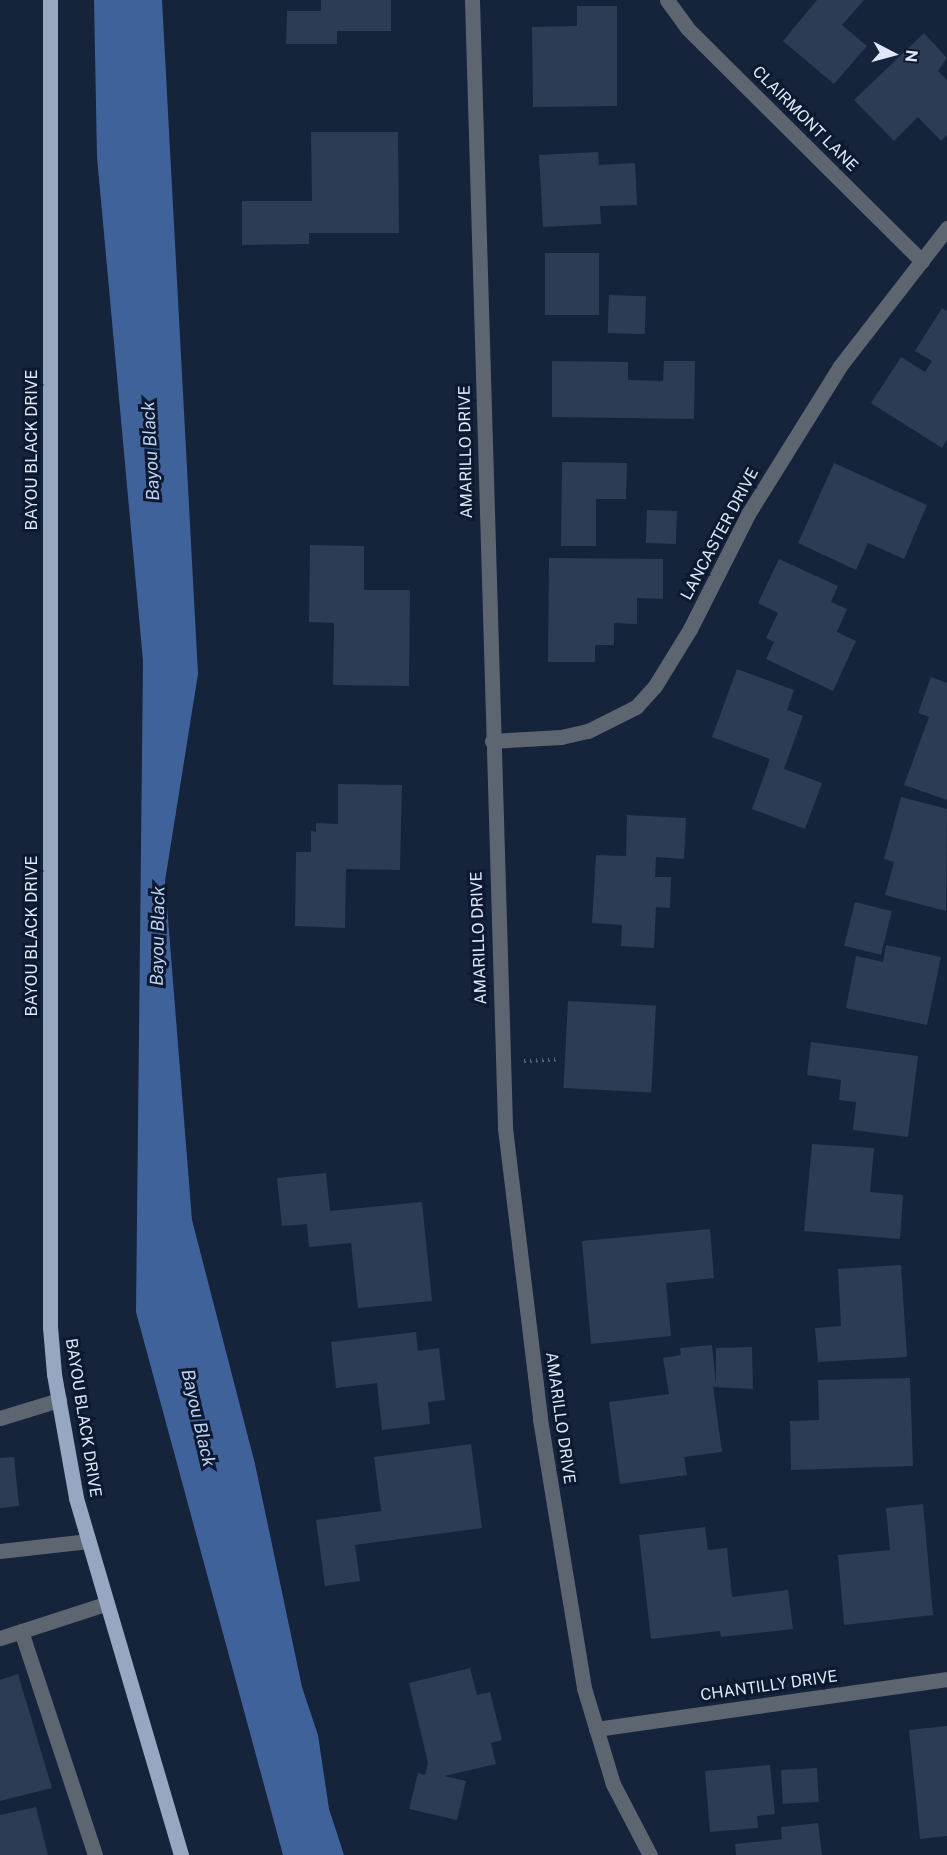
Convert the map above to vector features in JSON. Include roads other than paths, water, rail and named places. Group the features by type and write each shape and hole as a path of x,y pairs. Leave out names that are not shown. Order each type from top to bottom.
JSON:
{"main road":[{"name":"BAYOU BLACK DRIVE","path":"50,0 50,1327 59,1400 88,1541 181,1855"}],"street":[{"name":"AMARILLO DRIVE","path":"472,0 502,1061 516,1232 540,1419 584,1688 613,1784 650,1855"},
{"name":"CLAIRMONT LANE","path":"668,0 687,28 922,261"},
{"name":"LANCASTER DRIVE","path":"492,741 561,737 588,731 636,707 648,693 690,629 748,514 840,366 947,228"},
{"path":"0,1418 59,1400"},
{"path":"0,1551 88,1541"},
{"path":"0,1638 105,1604"},
{"path":"21,1630 95,1855"},
{"name":"CHANTILLY DRIVE","path":"596,1729 947,1679"}],"water":[{"name":"Bayou Black","path":"94,0 162,0 198,674 165,881 192,1220 255,1464 302,1687 318,1735 329,1809 344,1855 283,1855 136,1312 143,661 97,157"}]}
